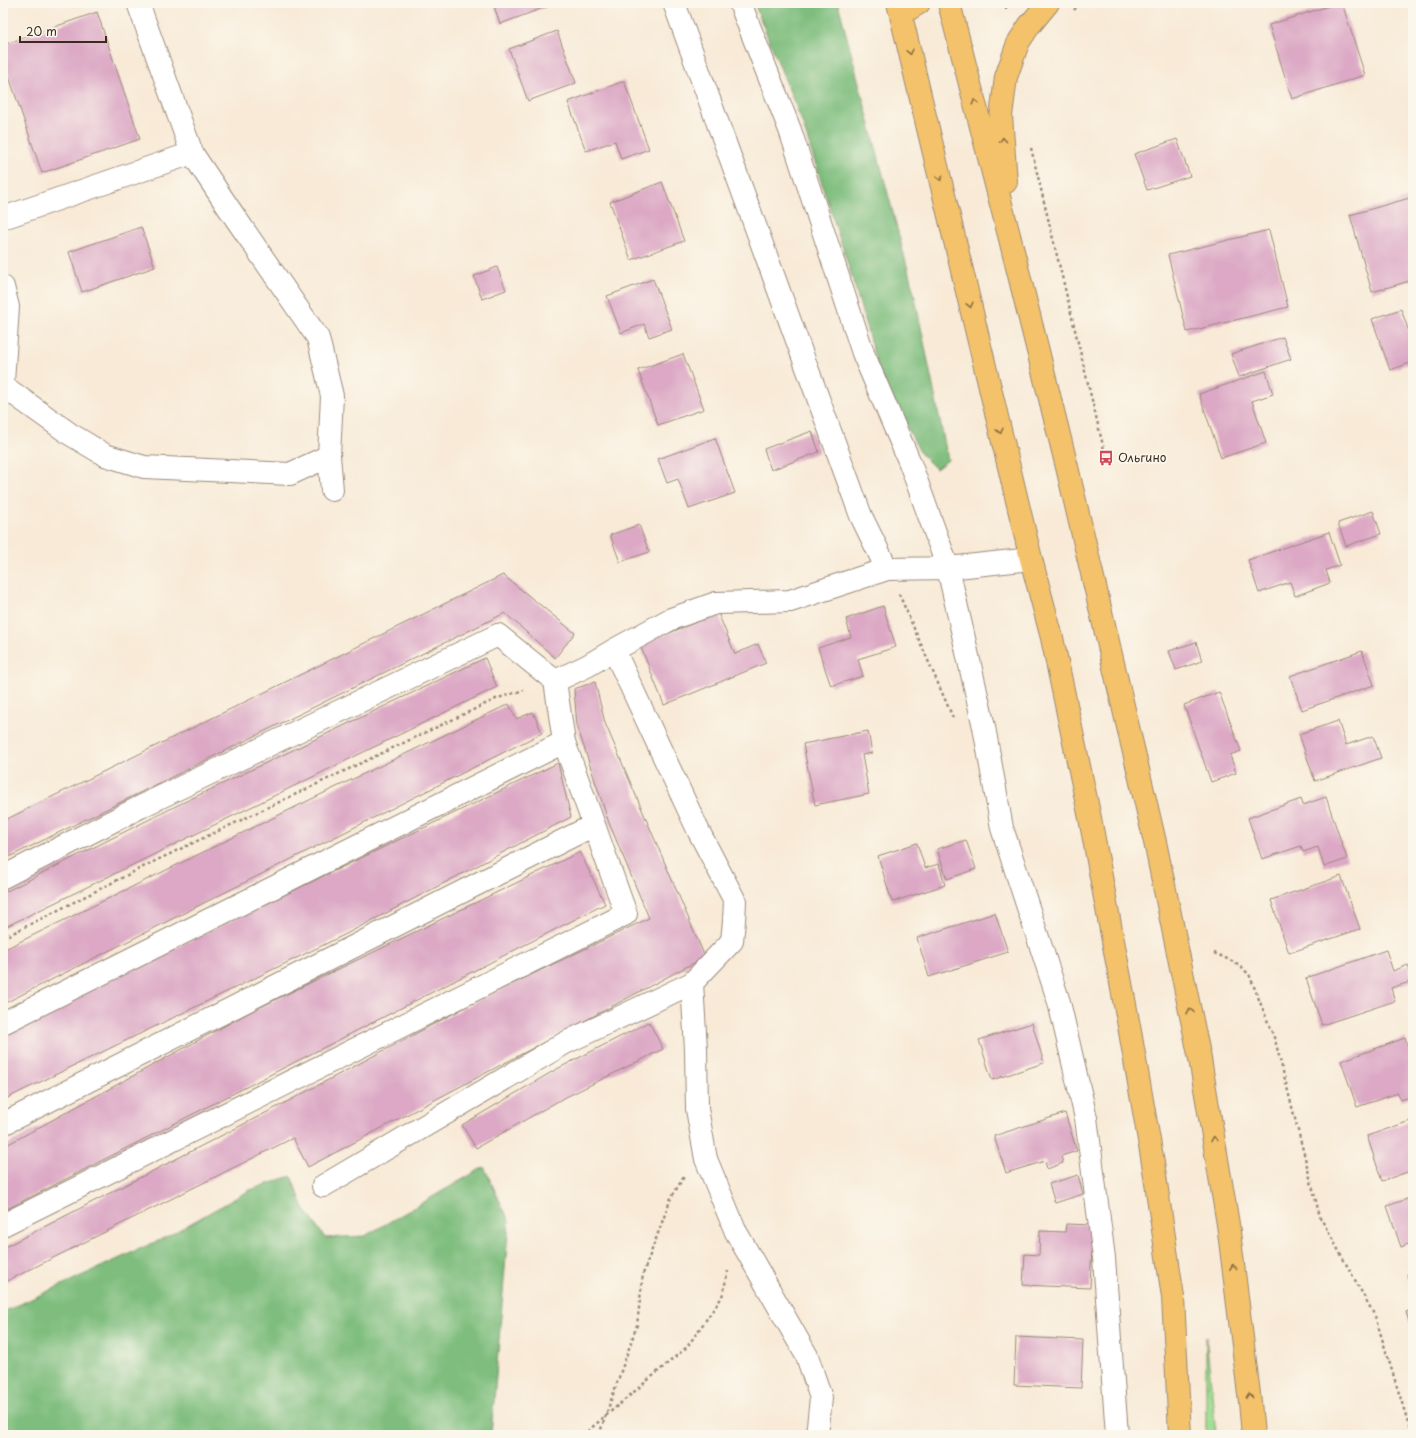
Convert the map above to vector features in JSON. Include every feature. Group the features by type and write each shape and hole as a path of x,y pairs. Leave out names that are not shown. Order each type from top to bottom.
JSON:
{"main road":[{"path":"949,3 1069,475 1155,842 1200,1059 1228,1224 1253,1435"},
{"path":"1009,235 1001,116 1006,77 1018,43 1029,26 1048,3"},
{"path":"906,7 1031,559 1052,638 1090,818 1153,1163 1173,1297 1180,1435"}],"street":[{"path":"138,3 192,153 318,338 332,396 329,456 332,490"},
{"path":"674,3 861,516 887,569"},
{"path":"740,3 790,130 863,353 910,463 948,568 984,727 1002,828 1059,1002 1086,1118 1104,1258 1117,1435"},
{"path":"3,218 192,153"},
{"path":"3,287 8,307 3,382"},
{"path":"3,386 70,434 105,455 144,467 290,474 329,456"},
{"path":"555,681 587,666 671,619 716,603 790,601 887,569 948,568 1031,559"},
{"path":"3,877 153,801 498,635 555,681 564,742 626,914 3,1225"},
{"path":"323,1186 565,1043 692,983 732,941 735,901 699,832 614,650"},
{"path":"3,1023 564,742"},
{"path":"3,1124 594,825"},
{"path":"692,983 696,1049 697,1109 706,1159 736,1232 807,1356 821,1398 817,1435"}],"path":[{"path":"1072,11 1080,3"},
{"path":"1031,147 1106,458"},
{"path":"887,569 954,720"},
{"path":"3,938 155,861 498,698 555,681"},
{"path":"1214,953 1234,962 1249,974 1275,1040 1320,1217 1375,1316 1412,1435"},
{"path":"598,1435 637,1325 643,1274 672,1198 687,1171 706,1159"},
{"path":"583,1435 687,1347 722,1297 736,1232"}],"green space":[{"path":"754,3 838,3 914,293 948,460 936,469 921,454 879,372 853,280 801,119"},
{"path":"484,1167 509,1221 491,1435 3,1435 3,1312 168,1236 250,1190 291,1176 304,1208 325,1238 365,1236"},
{"path":"1206,1336 1216,1435 1206,1435"}],"building":[{"path":"493,3 553,3 554,4 500,24"},
{"path":"1342,3 1365,75 1292,99 1269,25"},
{"path":"97,12 140,139 42,173 3,59 3,45"},
{"path":"557,31 576,83 528,101 509,49"},
{"path":"624,81 649,149 621,159 615,141 586,151 568,102"},
{"path":"1177,139 1190,176 1147,190 1134,154"},
{"path":"662,182 684,241 631,260 610,202"},
{"path":"1413,197 1413,280 1372,292 1350,215"},
{"path":"141,227 155,267 82,292 69,252"},
{"path":"1269,230 1288,307 1187,332 1168,255"},
{"path":"497,267 506,290 482,299 474,276"},
{"path":"653,279 672,329 649,337 644,324 621,333 607,296"},
{"path":"1401,309 1413,343 1413,362 1390,370 1372,319"},
{"path":"1283,337 1291,359 1239,377 1231,354"},
{"path":"683,354 704,409 658,425 638,370"},
{"path":"1266,371 1273,394 1252,401 1266,443 1221,458 1199,394"},
{"path":"812,431 819,452 771,470 764,449"},
{"path":"715,438 735,493 689,509 678,479 667,483 658,459"},
{"path":"1373,511 1381,534 1346,546 1338,523"},
{"path":"639,525 649,552 620,562 610,535"},
{"path":"1329,532 1340,565 1326,570 1330,583 1295,596 1290,582 1259,593 1248,560"},
{"path":"503,575 575,633 555,658 505,613 3,860 3,821"},
{"path":"883,606 896,647 858,659 863,676 831,686 818,648 851,637 846,619"},
{"path":"718,613 735,654 758,644 766,663 664,705 640,645"},
{"path":"1196,642 1202,661 1176,670 1169,651"},
{"path":"1362,651 1374,685 1302,710 1290,676"},
{"path":"485,658 497,687 3,928 3,893 176,806"},
{"path":"595,682 605,723 705,957 308,1167 293,1138 3,1283 3,1248 281,1105 479,1000 649,918 609,823 577,726 574,689"},
{"path":"1219,692 1241,751 1230,755 1236,773 1211,782 1184,705"},
{"path":"509,704 516,719 533,712 542,733 3,1004 3,950"},
{"path":"1338,721 1346,745 1373,736 1381,758 1315,781 1299,734"},
{"path":"868,731 872,753 862,755 869,794 815,805 803,744"},
{"path":"558,763 571,817 344,935 3,1100 3,1036 127,971"},
{"path":"1326,797 1347,859 1324,867 1318,847 1303,852 1301,846 1262,859 1248,818 1301,799 1303,805"},
{"path":"966,840 976,869 947,879 937,849"},
{"path":"917,843 925,868 939,864 945,885 892,902 878,856"},
{"path":"580,852 605,904 3,1211 3,1147 250,1012"},
{"path":"1341,876 1360,929 1289,953 1271,900"},
{"path":"995,913 1008,952 929,977 917,938"},
{"path":"1386,950 1393,971 1408,965 1413,981 1391,988 1395,1001 1322,1025 1306,978"},
{"path":"649,1022 663,1049 560,1100 476,1148 462,1125 555,1070"},
{"path":"1032,1023 1044,1063 992,1080 979,1040"},
{"path":"1405,1038 1413,1061 1413,1096 1401,1100 1398,1093 1357,1107 1341,1061"},
{"path":"1065,1113 1077,1151 1061,1156 1063,1163 1047,1169 1045,1161 1006,1173 994,1136"},
{"path":"1413,1120 1413,1170 1382,1181 1367,1136"},
{"path":"1078,1175 1083,1194 1055,1203 1049,1184"},
{"path":"1413,1197 1413,1242 1401,1247 1387,1206"},
{"path":"1066,1224 1093,1225 1090,1288 1023,1285 1025,1254 1039,1255 1040,1231 1065,1232"},
{"path":"1413,1272 1413,1292 1407,1274"},
{"path":"1413,1309 1413,1333 1406,1312"},
{"path":"1016,1337 1083,1340 1081,1388 1014,1385"}],"place":[{"name":"Ольгино","path":"1106,458"}]}
